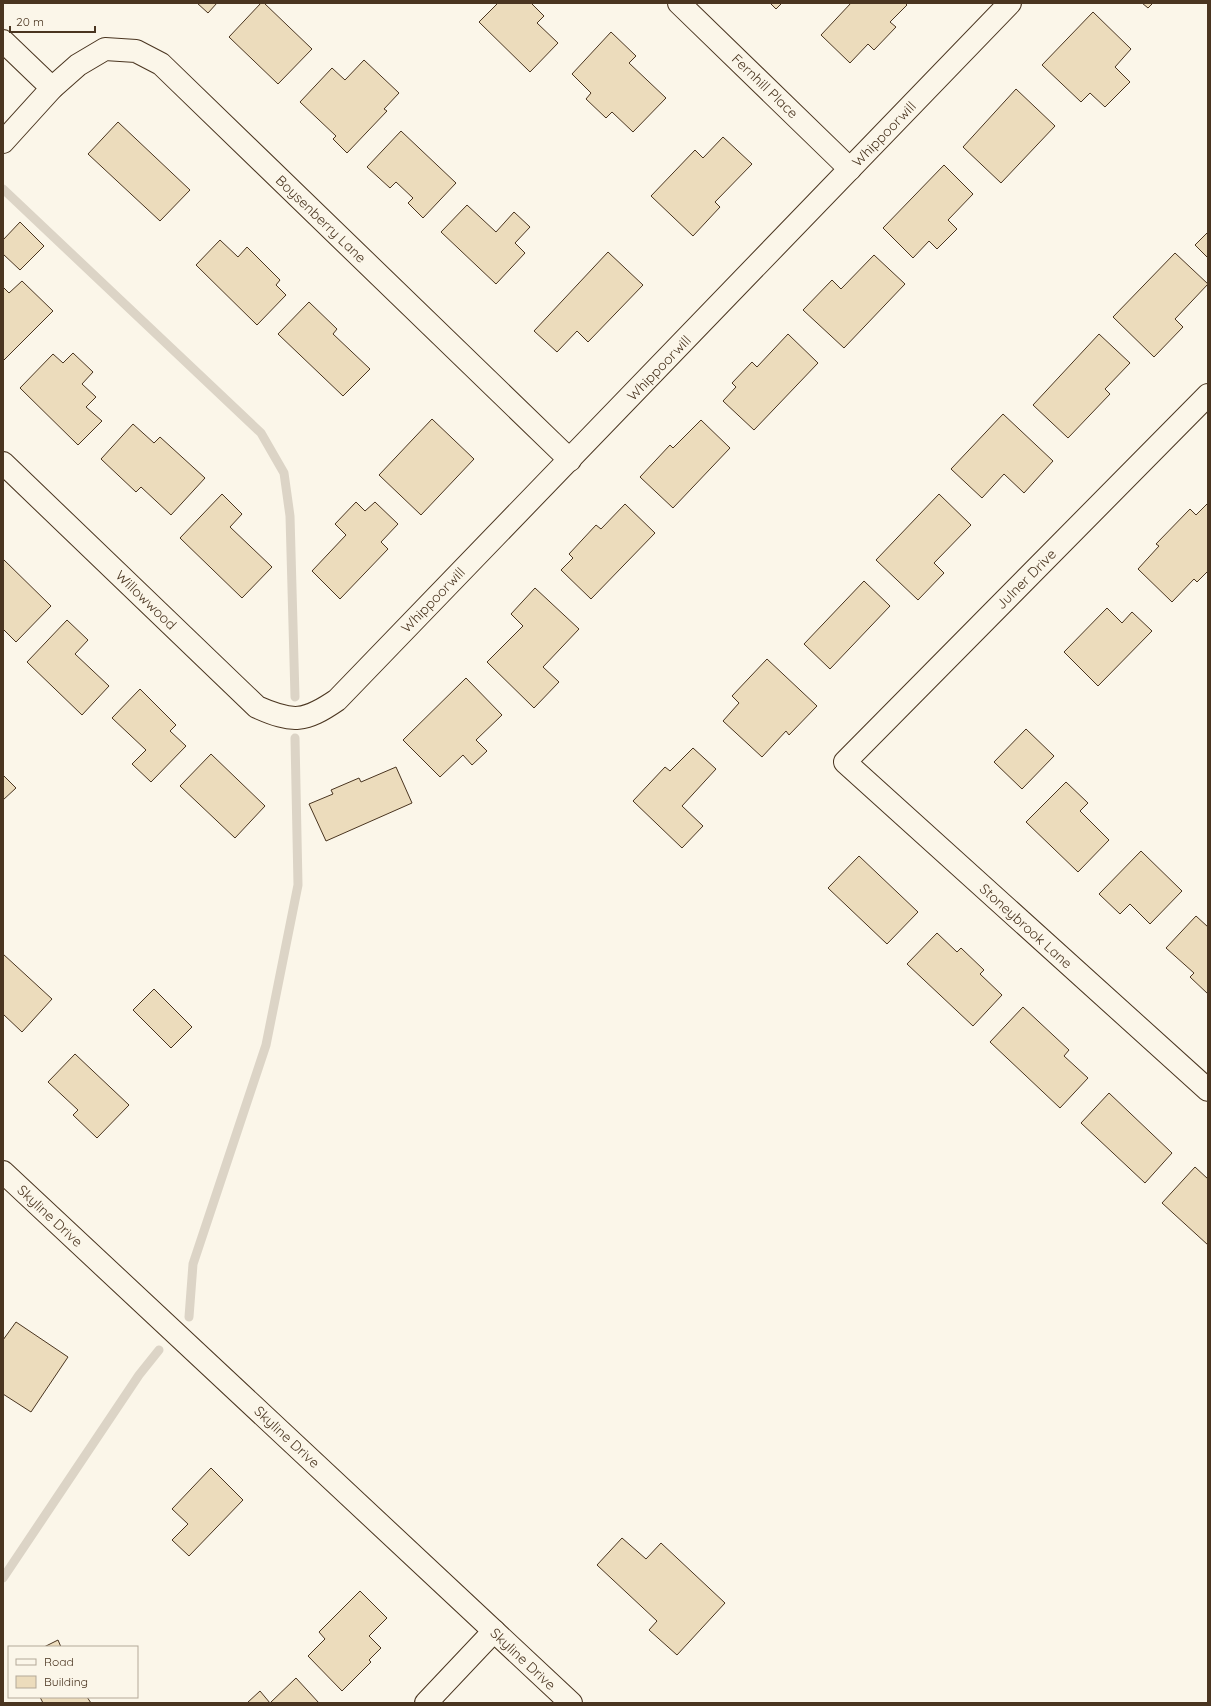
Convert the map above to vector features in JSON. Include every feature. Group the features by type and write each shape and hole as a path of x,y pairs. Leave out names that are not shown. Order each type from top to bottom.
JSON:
{"street":[{"name":"Fernhill Place","path":"679,3 850,169"},
{"name":"Whippoorwill","path":"298,718 319,712 337,700 1010,3"},
{"path":"3,41 52,88"},
{"name":"Boysenberry Lane","path":"3,142 52,88 78,65 105,49 136,51 161,64 570,460"},
{"name":"Julner Drive","path":"845,762 1208,395"},
{"name":"Willowwood","path":"3,463 258,706 276,715 298,718"},
{"name":"Stoneybrook Lane","path":"845,762 1208,1090"},
{"name":"Skyline Drive","path":"5,1179 570,1703"},
{"path":"426,1703 494,1631"}],"building":[{"path":"197,3 217,3 208,13"},
{"path":"261,3 264,3 312,49 278,84 229,37"},
{"path":"498,3 531,3 544,16 537,23 558,43 530,72 479,22"},
{"path":"770,3 782,3 776,9"},
{"path":"851,3 905,3 907,5 890,22 896,27 874,50 868,44 850,63 821,35"},
{"path":"1142,3 1153,3 1148,8"},
{"path":"1093,12 1131,49 1115,67 1130,82 1105,107 1090,93 1081,102 1042,65"},
{"path":"611,32 636,56 629,63 666,98 633,132 612,112 606,118 586,99 591,93 572,74"},
{"path":"364,60 399,93 384,109 387,111 347,153 333,139 336,136 300,102 332,68 345,80"},
{"path":"1016,89 1055,126 1001,183 963,147"},
{"path":"118,122 190,190 160,221 88,154"},
{"path":"401,131 456,183 423,218 408,203 413,198 396,182 390,188 367,167"},
{"path":"723,137 752,164 715,202 720,207 693,236 651,196 695,150 703,158"},
{"path":"944,165 973,194 948,220 957,229 937,249 929,241 913,258 883,228"},
{"path":"467,205 496,232 514,212 530,227 515,243 525,253 496,284 441,232"},
{"path":"20,222 44,246 20,270 3,254 3,240"},
{"path":"1208,232 1208,258 1195,245"},
{"path":"220,240 238,257 247,247 280,280 276,285 286,295 257,325 196,265"},
{"path":"608,252 643,285 588,342 577,331 557,352 534,331"},
{"path":"1175,253 1208,284 1175,319 1183,327 1154,357 1113,317"},
{"path":"874,255 905,284 844,348 803,310 832,280 841,289"},
{"path":"22,281 53,311 3,361 3,287 9,293"},
{"path":"309,302 337,329 333,334 370,369 343,396 278,334"},
{"path":"788,334 818,363 754,430 723,401 736,387 732,383 752,362 757,367"},
{"path":"1099,334 1130,363 1105,389 1110,394 1068,438 1033,405"},
{"path":"73,353 93,372 82,384 96,397 86,407 102,421 78,445 20,388 53,354 63,363"},
{"path":"1003,414 1053,461 1024,493 1004,474 982,498 951,469"},
{"path":"432,419 474,459 421,515 379,475"},
{"path":"701,420 730,448 673,508 640,477 670,445 673,448"},
{"path":"133,424 154,443 160,437 205,478 171,515 141,487 136,492 101,459"},
{"path":"222,494 242,514 230,527 272,567 242,598 180,538"},
{"path":"939,494 971,525 934,563 944,573 918,600 876,560"},
{"path":"356,502 365,511 375,502 398,524 381,542 388,549 340,599 312,571 346,535 335,524"},
{"path":"1208,503 1208,571 1197,582 1194,579 1172,602 1138,569 1159,546 1156,544 1190,509 1196,515"},
{"path":"625,504 655,533 591,599 561,570 573,558 569,554 596,525 601,529"},
{"path":"3,559 51,606 16,642 3,629"},
{"path":"864,581 890,606 830,669 804,644"},
{"path":"535,588 579,629 543,667 559,682 534,708 487,662 523,626 511,614"},
{"path":"1107,608 1122,623 1132,612 1152,631 1098,686 1064,652"},
{"path":"67,620 88,640 75,654 109,686 82,715 27,662"},
{"path":"767,659 817,706 789,735 786,731 762,757 723,721 739,703 732,696"},
{"path":"466,678 502,715 476,740 487,751 472,765 463,755 440,777 403,740"},
{"path":"140,689 176,725 170,731 186,746 151,782 132,764 146,750 112,718"},
{"path":"1026,729 1054,756 1022,789 994,762"},
{"path":"693,748 716,769 682,806 703,826 682,848 633,801 665,767 670,771"},
{"path":"211,754 265,806 235,838 180,786"},
{"path":"396,767 412,803 326,841 309,804 333,794 331,790 359,778 361,782"},
{"path":"3,775 16,788 3,800"},
{"path":"1066,782 1088,803 1080,811 1109,840 1078,872 1026,822"},
{"path":"1141,851 1182,891 1150,924 1130,904 1120,914 1099,894"},
{"path":"859,856 918,912 887,944 828,888"},
{"path":"1196,916 1208,927 1208,994 1190,977 1194,973 1166,948"},
{"path":"937,933 957,952 961,948 984,970 980,974 1002,995 973,1026 907,964"},
{"path":"3,954 52,999 22,1032 3,1014"},
{"path":"154,989 192,1027 171,1048 133,1010"},
{"path":"1023,1007 1069,1050 1064,1056 1088,1078 1060,1108 990,1042"},
{"path":"75,1054 129,1105 97,1138 73,1115 78,1110 48,1082"},
{"path":"1109,1093 1172,1153 1145,1183 1081,1123"},
{"path":"1195,1167 1208,1179 1208,1245 1162,1203"},
{"path":"16,1322 68,1357 31,1412 3,1394 3,1340"},
{"path":"211,1468 243,1500 189,1556 172,1540 188,1524 172,1509"},
{"path":"622,1538 646,1559 661,1543 725,1603 677,1655 649,1630 657,1621 597,1565"},
{"path":"360,1591 387,1618 369,1636 381,1648 369,1660 371,1662 342,1691 308,1656 325,1639 319,1632"},
{"path":"58,1640 61,1646 46,1646"},
{"path":"296,1678 319,1703 270,1703"},
{"path":"260,1691 270,1703 247,1703"},
{"path":"40,1698 88,1698 91,1703 43,1703"}],"waterway":[{"path":"3,189 261,433 284,473 290,516 295,697"},
{"path":"189,1317 193,1264 266,1045 298,885 295,738"},
{"path":"3,1578 139,1375 159,1350"}]}
